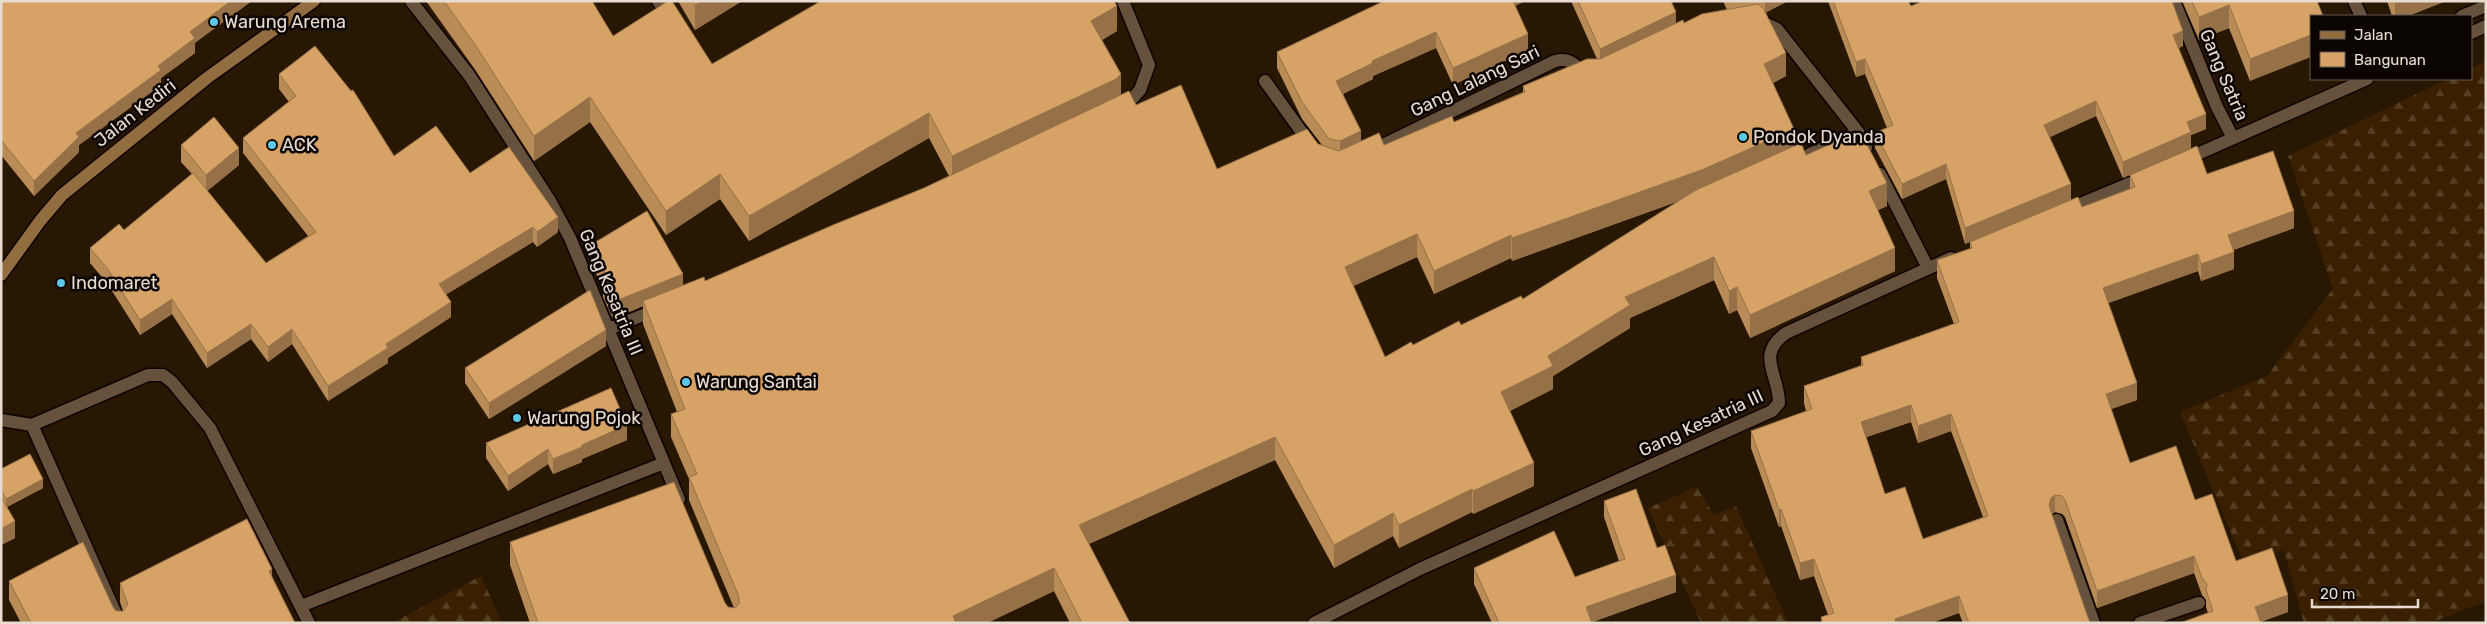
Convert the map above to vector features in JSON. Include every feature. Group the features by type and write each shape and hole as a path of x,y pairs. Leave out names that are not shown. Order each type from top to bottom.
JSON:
{"main road":[{"name":"Jalan Kediri","path":"1,275 40,221 62,195 207,78 314,1"}],"street":[{"name":"Gang Kesatria III","path":"411,1 468,74 550,201 570,238 683,507"},
{"path":"1112,115 1121,111 1140,90 1149,65 1123,1"},
{"name":"Gang Satria","path":"2174,1 2217,107 2232,138 2365,80"},
{"path":"2354,1 2361,15"},
{"path":"2464,15 2486,6"},
{"path":"1749,21 1759,20 1777,29 1858,132 1928,268"},
{"path":"2472,33 2486,26"},
{"name":"Gang Lalang Sari","path":"1368,153 1563,59 1571,61 1586,75 1597,75"},
{"path":"1265,81 1321,159"},
{"path":"1795,160 1858,132"},
{"path":"2172,165 2232,138"},
{"path":"2057,214 2154,172"},
{"name":"Gang Kesatria III","path":"1314,623 1420,569 1772,411 1779,404 1769,357 1771,347 1775,342 1786,333 1962,254"},
{"path":"609,329 673,303"},
{"path":"1,420 32,425 148,375 163,375 172,382 210,428 309,623"},
{"path":"32,425 120,623"},
{"path":"301,606 664,463"},
{"path":"2057,520 2094,623"},
{"path":"2140,623 2199,603"}],"green space":[{"path":"2486,61 2486,601 2430,623 2304,623 2284,550 2243,561 2180,412 2267,376 2333,289 2288,156 2446,80 2472,80 2472,68"},
{"path":"1697,487 1714,515 1736,506 1788,623 1701,623 1648,508"},
{"path":"481,576 502,623 392,623"}],"building":[{"path":"1,1 231,1 190,32 195,38 158,66 161,70 76,133 79,137 34,181 1,140"},
{"path":"444,1 592,1 613,36 668,1 672,1 712,64 821,1 1114,1 1117,6 1091,21 1121,74 1116,79 952,156 929,113 749,216 720,174 666,211 590,97 534,136 476,46"},
{"path":"693,1 701,1 695,5"},
{"path":"1384,1 1513,1 1528,34 1453,68 1436,32 1372,61 1373,63 1336,81 1361,131 1340,141 1329,139 1302,102 1277,52"},
{"path":"1578,1 1671,1 1676,12 1600,49"},
{"path":"1833,1 1908,1 1911,6 1923,1 2172,1 2183,31 2173,35 2206,114 2187,122 2191,132 2123,162 2096,101 2044,125 2071,184 1965,228 1946,164 1902,184 1875,133 1893,125 1865,59 1856,62"},
{"path":"2192,1 2317,1 2323,15 2310,15 2310,35 2250,59 2229,5 2199,17"},
{"path":"1758,4 1763,8 1786,53 1764,64 1794,129 1704,169 1512,238 1511,235 1434,271 1417,234 1345,267 1385,357 1411,342 1413,345 1459,321 1461,325 1521,296 1523,299 1696,190 1801,143 1806,155 1860,131 1887,183 1869,191 1895,248 1750,315 1737,287 1729,291 1714,257 1625,297 1630,305 1548,356 1553,366 1501,392 1534,463 1473,491 1472,489 1399,525 1393,513 1334,545 1275,437 1079,525 1130,623 1082,623 1054,568 953,616 956,623 538,623 510,542 674,482 725,603 728,607 735,608 739,604 739,597 689,477 697,474 671,414 685,409 643,301 704,277 705,281 833,225 924,188 1129,91 1136,105 1181,85 1217,169 1307,129 1318,144 1339,151 1379,133 1384,145 1452,116 1454,122 1525,92 1523,86 1587,59 1600,59 1683,20 1684,23 1702,14"},
{"path":"315,46 351,91 353,90 394,156 436,126 470,173 509,147 558,217 537,232 533,227 439,284 451,302 386,344 388,348 328,386 292,329 268,347 251,324 207,353 172,299 140,320 107,268 90,248 119,224 124,230 193,173 266,263 316,232 243,138 296,96 279,74"},
{"path":"214,117 239,148 206,175 181,145"},
{"path":"2197,146 2207,174 2273,151 2294,211 2228,235 2234,252 2201,264 2198,254 2103,288 2137,383 2106,394 2130,463 2176,446 2195,500 2212,494 2236,561 2272,548 2288,595 2255,607 2261,623 2180,623 2213,611 2206,590 2207,584 2202,578 2194,556 2097,591 2065,500 2062,496 2055,495 2051,498 2049,506 2090,623 1969,623 1959,596 1895,619 1896,623 1823,623 1821,617 1834,613 1814,559 1800,563 1751,431 1812,409 1804,386 1863,365 1861,357 1959,322 1937,260 1972,248 1970,242 2078,197 2082,207 2135,187 2130,175","holes":["1911,405 1918,426 1951,414 1988,516 1923,539 1905,487 1885,494 1861,422"]},
{"path":"647,211 683,274 613,302 603,280 608,277 589,246"},
{"path":"590,290 606,330 489,403 465,368"},
{"path":"611,388 627,425 582,445 582,447 553,459 548,449 508,476 486,443"},
{"path":"30,454 43,479 6,499 1,489 1,469"},
{"path":"1636,489 1657,548 1665,545 1676,575 1586,607 1592,623 1499,623 1474,568 1554,531 1575,577 1625,559 1604,501"},
{"path":"1,497 15,521 1,529"},
{"path":"247,519 272,569 269,571 295,623 31,623 9,581 83,542 113,607 116,611 123,611 128,604 120,583"}],"place":[{"name":"Warung Arema","path":"214,22"},
{"name":"Pondok Dyanda","path":"1743,137"},
{"name":"ACK","path":"272,145"},
{"name":"Indomaret","path":"61,283"},
{"name":"Warung Santai","path":"686,382"},
{"name":"Warung Pojok","path":"517,418"}]}
